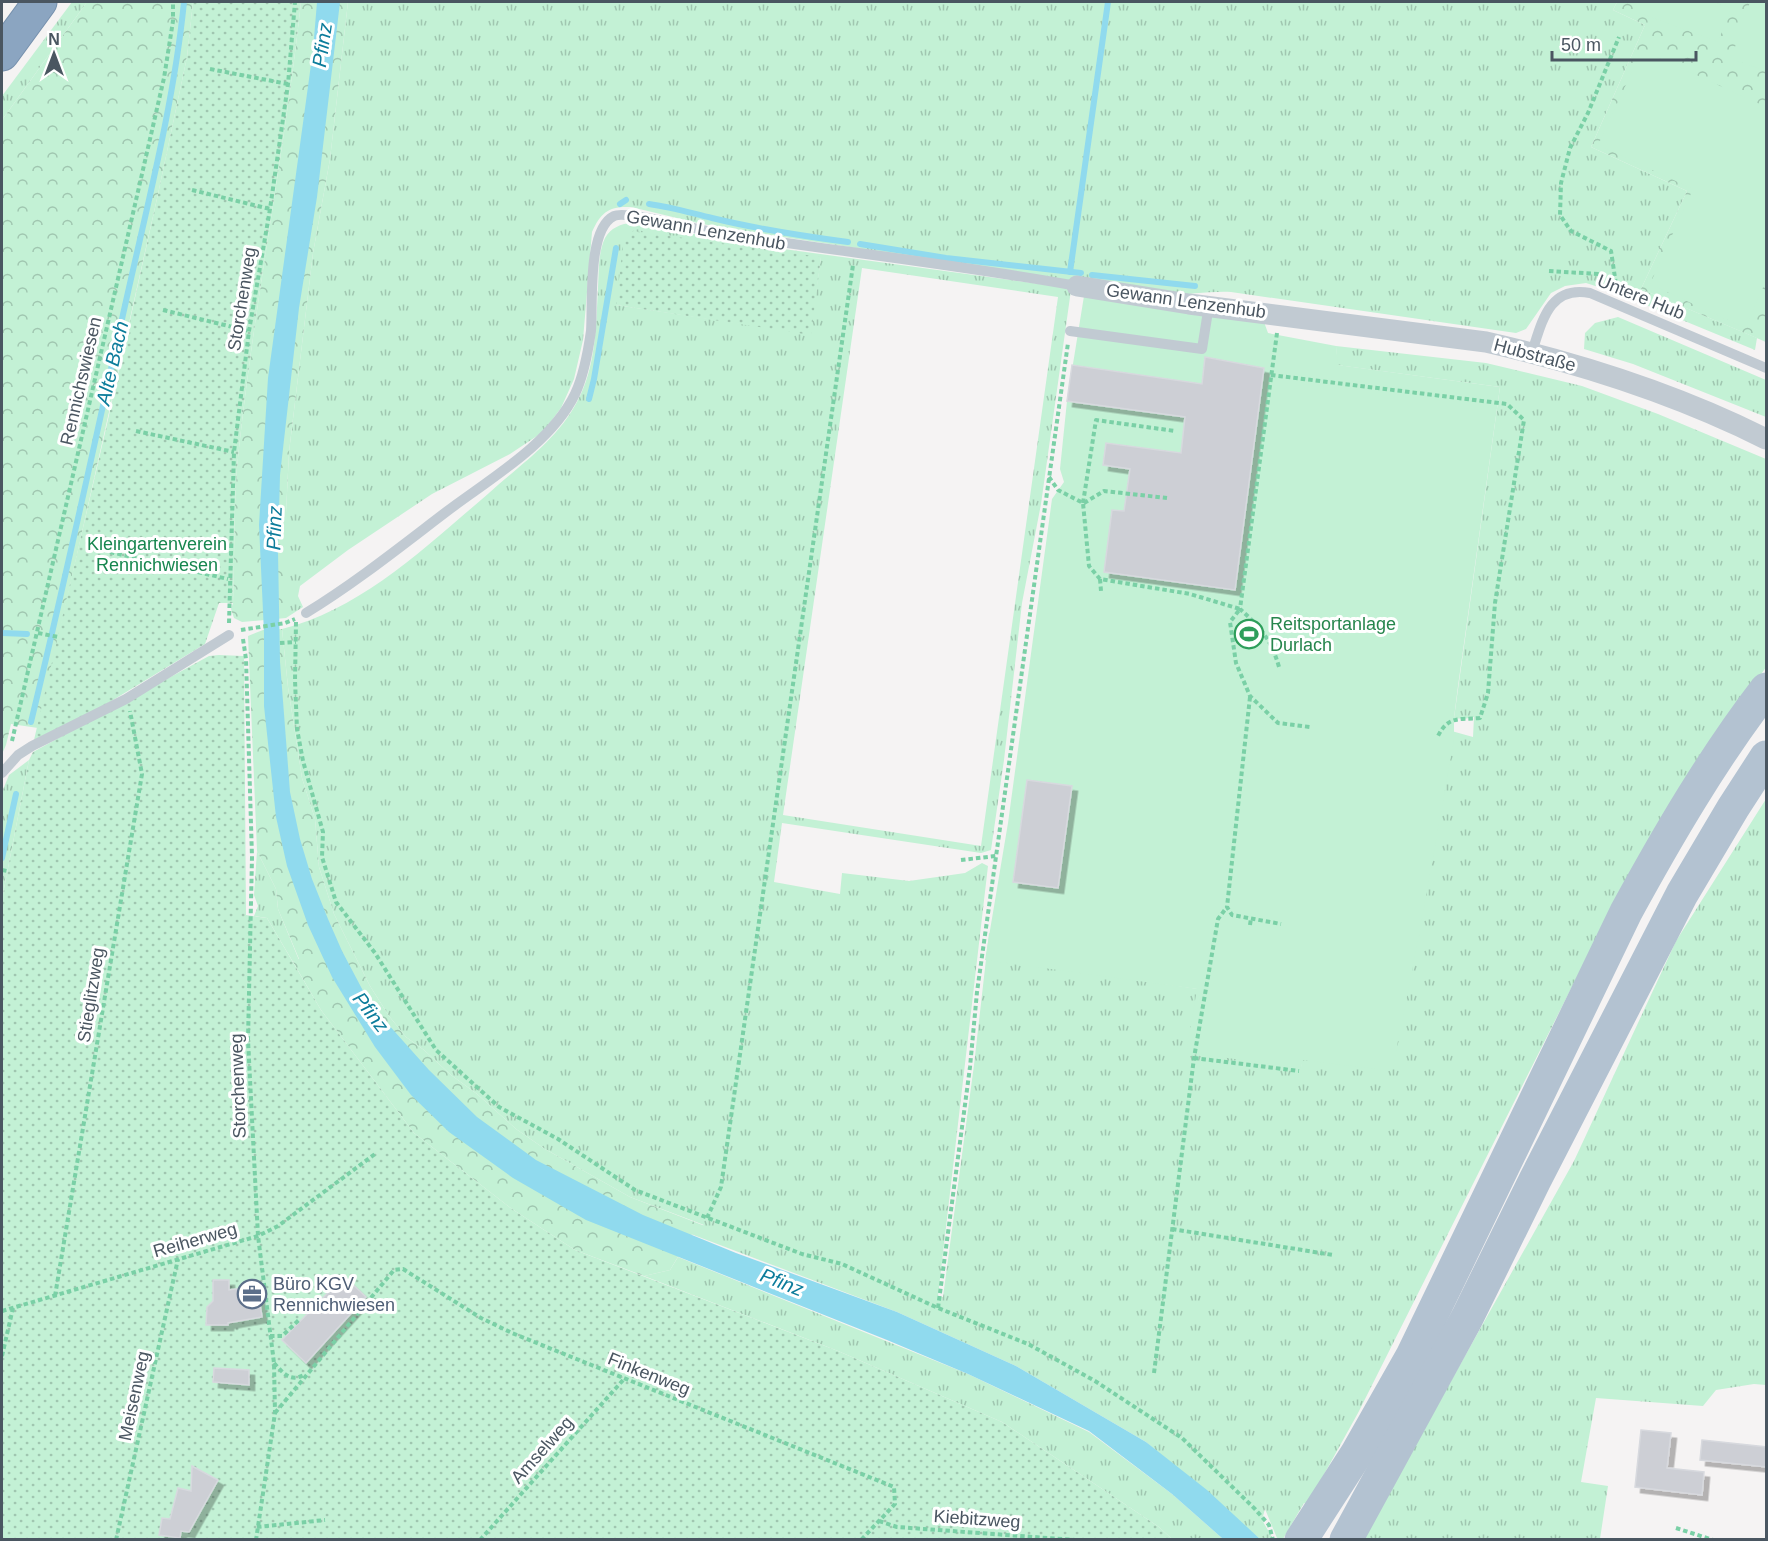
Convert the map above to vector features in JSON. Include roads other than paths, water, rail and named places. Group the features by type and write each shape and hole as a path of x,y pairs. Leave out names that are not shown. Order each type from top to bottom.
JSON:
{"highway":[{"path":"2,54 40,2"}],"main road":[{"path":"1300,1539 1357,1453 1412,1356 1643,881 1701,783 1767,689"},
{"path":"1346,1539 1467,1318 1540,1170 1683,894 1733,808 1767,757"}],"street":[{"name":"Gewann Lenzenhub","path":"1077,286 1286,315"},
{"name":"Hubstraße","path":"1286,315 1486,342 1532,352 1653,391 1739,425 1767,439"}],"lane":[{"name":"Gewann Lenzenhub","path":"306,612 347,588 517,459 551,430 574,395 583,372 590,332 596,246 604,224 613,216 631,214 696,230 1077,286"},
{"name":"Untere Hub","path":"1532,352 1542,323 1554,300 1577,290 1614,303 1767,368"},
{"path":"1070,331 1202,349 1209,305"},
{"path":"4,769 18,755 32,746 126,699 229,636"}],"water":[{"name":"Pfinz","path":"317,2 340,2 317,197 299,308 280,475 278,552 280,662 290,792 300,839 312,879 328,919 370,1004 429,1070 477,1117 536,1160 643,1215 736,1253 897,1312 1016,1366 1146,1442 1207,1490 1260,1539 1223,1539 1172,1494 1089,1431 968,1374 887,1340 586,1220 513,1178 449,1132 411,1095 375,1047 332,977 308,925 287,866 276,817 264,706 264,633 259,525 268,378 313,50"}],"waterway":[{"name":"Alte Bach","path":"31,722 160,152 174,77 184,2"},
{"path":"1070,272 1108,2"},
{"path":"620,204 626,200"},
{"path":"649,204 763,229 848,242"},
{"path":"860,244 946,258 1081,273"},
{"path":"589,399 616,248"},
{"path":"1092,275 1195,286"},
{"path":"2,633 27,634"},
{"name":"Alte Bach","path":"2,858 16,794"}],"place":[{"name":"Reitsportanlage Durlach","path":"1249,634"},
{"name":"Büro KGV Rennichwiesen","path":"252,1294"}],"park label":[{"name":"Kleingartenverein Rennichwiesen","path":"157,554"}]}
